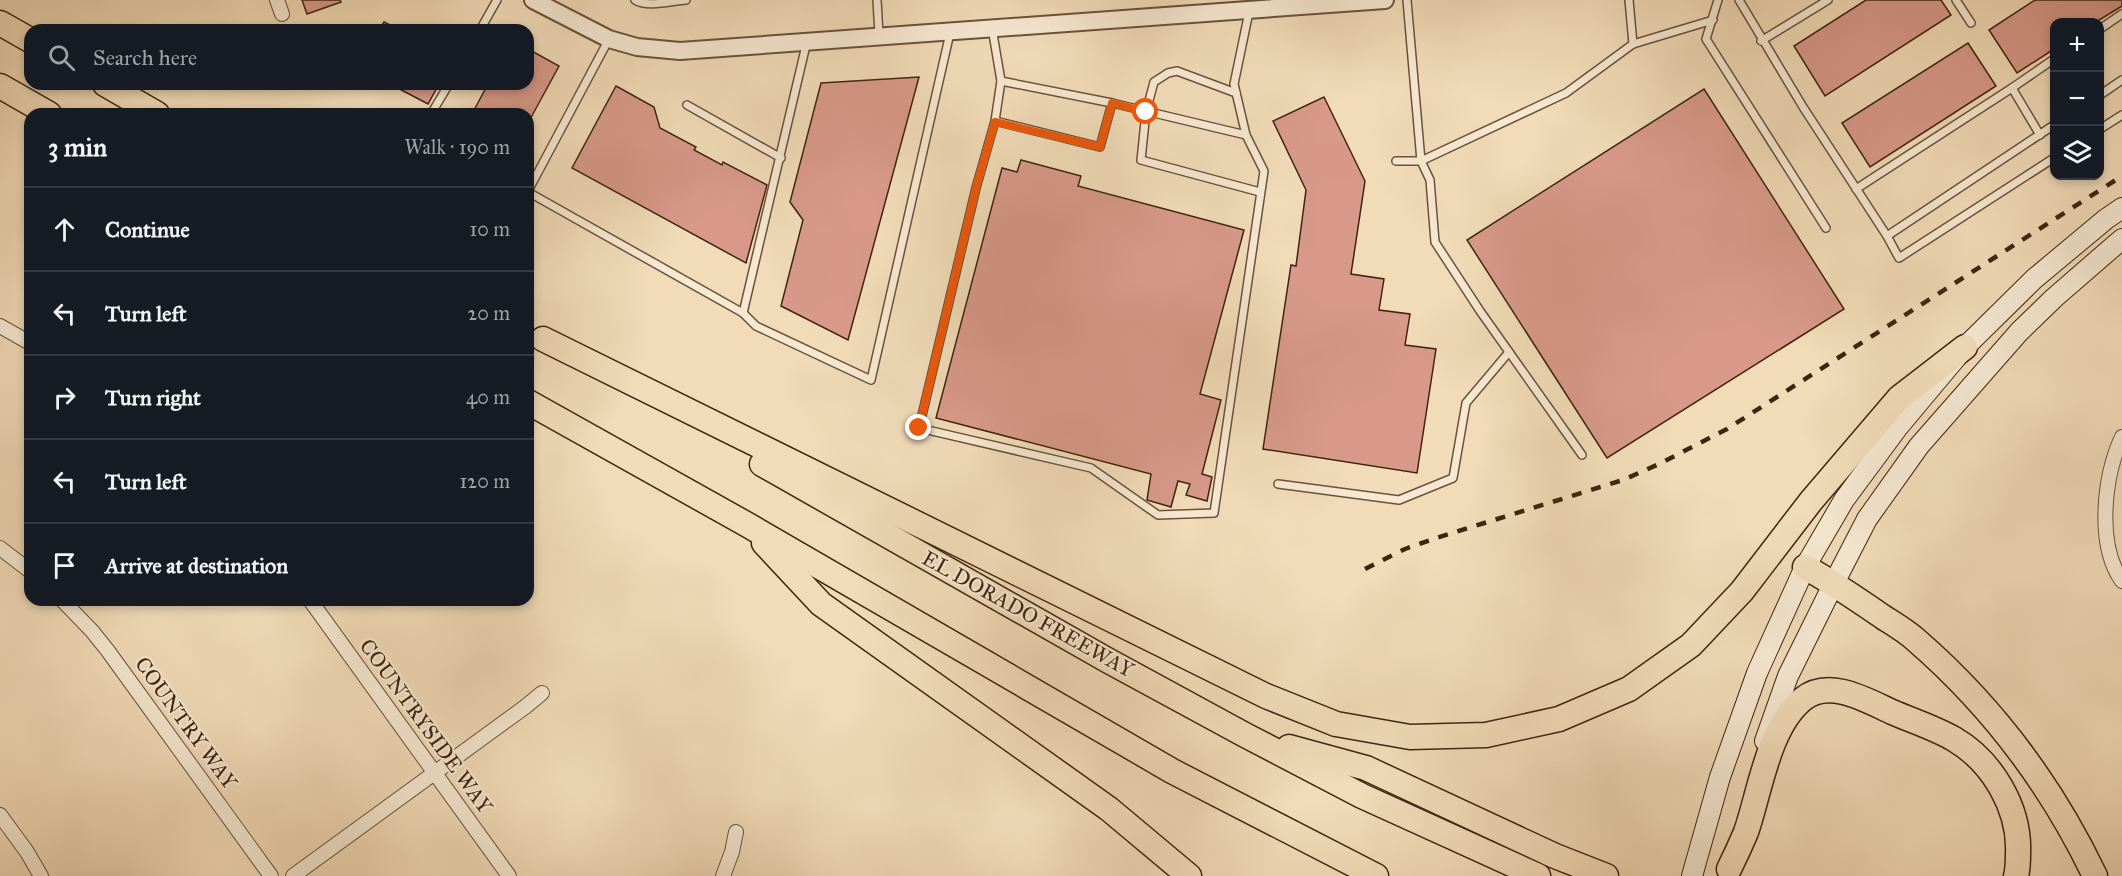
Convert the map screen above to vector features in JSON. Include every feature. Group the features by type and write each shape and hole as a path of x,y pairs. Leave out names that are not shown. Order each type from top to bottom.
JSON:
{"highway":[{"path":"0,23 24,37"},
{"path":"0,86 38,108"},
{"path":"115,90 147,108"},
{"path":"535,335 1266,696 1336,724 1410,737 1486,735 1559,720 1629,689 1690,645 1742,591 1812,501 1899,398 1965,347"},
{"name":"EL DORADO FREEWAY","path":"535,335 1086,648 1245,735 1362,796 1539,876"},
{"path":"534,405 746,524 1172,771 1376,876"},
{"path":"746,524 821,604 1108,809 1189,876"},
{"path":"1805,567 1834,583 1915,639 1976,697 2029,762 2074,832 2096,876"},
{"path":"1728,873 1745,832 1778,733 1791,711 1803,699 1816,691 1833,690 1857,696 1940,732 1970,751 1983,763 2000,785 2011,809 2019,844 2016,876"},
{"path":"1245,735 1366,768 1555,856 1606,876"}],"main road":[{"path":"1694,871 1720,777 1757,673 1805,567 1844,500 1898,427 1965,347 2034,279 2122,208"},
{"path":"1728,873 1751,779 1788,676 1867,519 1919,446 2019,332 2122,239"}],"street":[{"path":"277,0 282,14"},
{"path":"533,0 609,39 637,47 680,51 1385,0"},
{"path":"0,326 24,340"},
{"path":"2122,437 2116,449 2109,478 2106,518 2112,564 2122,581"},
{"path":"0,548 24,566"},
{"name":"COUNTRY WAY","path":"68,606 108,651 271,876"},
{"name":"COUNTRYSIDE WAY","path":"314,606 509,876"},
{"path":"293,876 542,693"},
{"path":"0,815 41,876"},
{"path":"723,876 732,852 736,832"}],"lane":[{"path":"483,24 497,0"},
{"path":"635,0 640,3 657,3 686,0"},
{"path":"877,0 879,35"},
{"path":"1407,0 1421,161 1430,180 1435,243 1582,455"},
{"path":"1629,0 1633,44"},
{"path":"1718,0 1706,39 1826,228"},
{"path":"1739,0 1761,41 1899,258 2050,161"},
{"path":"1761,41 1828,0"},
{"path":"1956,0 1971,23"},
{"path":"992,28 1001,81 995,122 976,188 919,428 1091,468 1158,515 1214,513 1264,171 1246,135 1234,84 1249,9"},
{"path":"2104,26 2122,14"},
{"path":"1396,161 1421,161 1566,93 1633,44 1713,20"},
{"path":"534,194 743,313 756,326 871,380 951,31"},
{"path":"534,180 609,39"},
{"path":"743,313 807,41"},
{"path":"1856,189 2050,63"},
{"path":"1236,93 1177,71 1168,73 1154,82 1146,112 1141,160 1260,192"},
{"path":"2104,92 2122,80"},
{"path":"1001,81 1112,103 1246,135"},
{"path":"2012,88 2040,135"},
{"path":"434,108 445,90"},
{"path":"995,122 1100,147 1112,103"},
{"path":"687,105 781,158"},
{"path":"2104,126 2122,115"},
{"path":"1887,236 2054,126"},
{"path":"1278,484 1399,500 1453,478 1466,403 1509,352"}],"building":[{"path":"302,0 340,0 341,2 307,14"},
{"path":"1866,0 1941,0 1951,15 1825,96 1794,46"},
{"path":"2035,0 2122,0 2122,6 2102,18 2050,18 2050,52 2017,73 1989,30"},
{"path":"1968,43 1996,86 1870,167 1842,123"},
{"path":"534,52 559,66 534,112 534,108 475,108 485,90 534,90"},
{"path":"919,77 848,340 781,306 803,220 790,202 821,83"},
{"path":"616,86 654,107 660,128 696,147 694,150 722,165 723,162 767,185 746,263 572,168"},
{"path":"1704,89 1844,309 1607,458 1467,240"},
{"path":"401,90 436,90 428,104"},
{"path":"1324,97 1365,181 1351,274 1384,279 1379,310 1410,314 1405,345 1436,349 1417,473 1263,449 1291,265 1296,266 1306,190 1273,121"},
{"path":"1021,160 1081,176 1078,186 1244,230 1200,394 1221,400 1202,474 1212,477 1207,501 1186,495 1190,484 1178,481 1171,507 1147,500 1151,474 936,418 1002,168 1017,172"}],"railway":[{"path":"1365,569 1405,549 1436,538 1623,480 1727,429 2122,176"}],"route":[{"path":"919,428 976,188 995,122 1100,147 1112,103 1146,112"}]}
